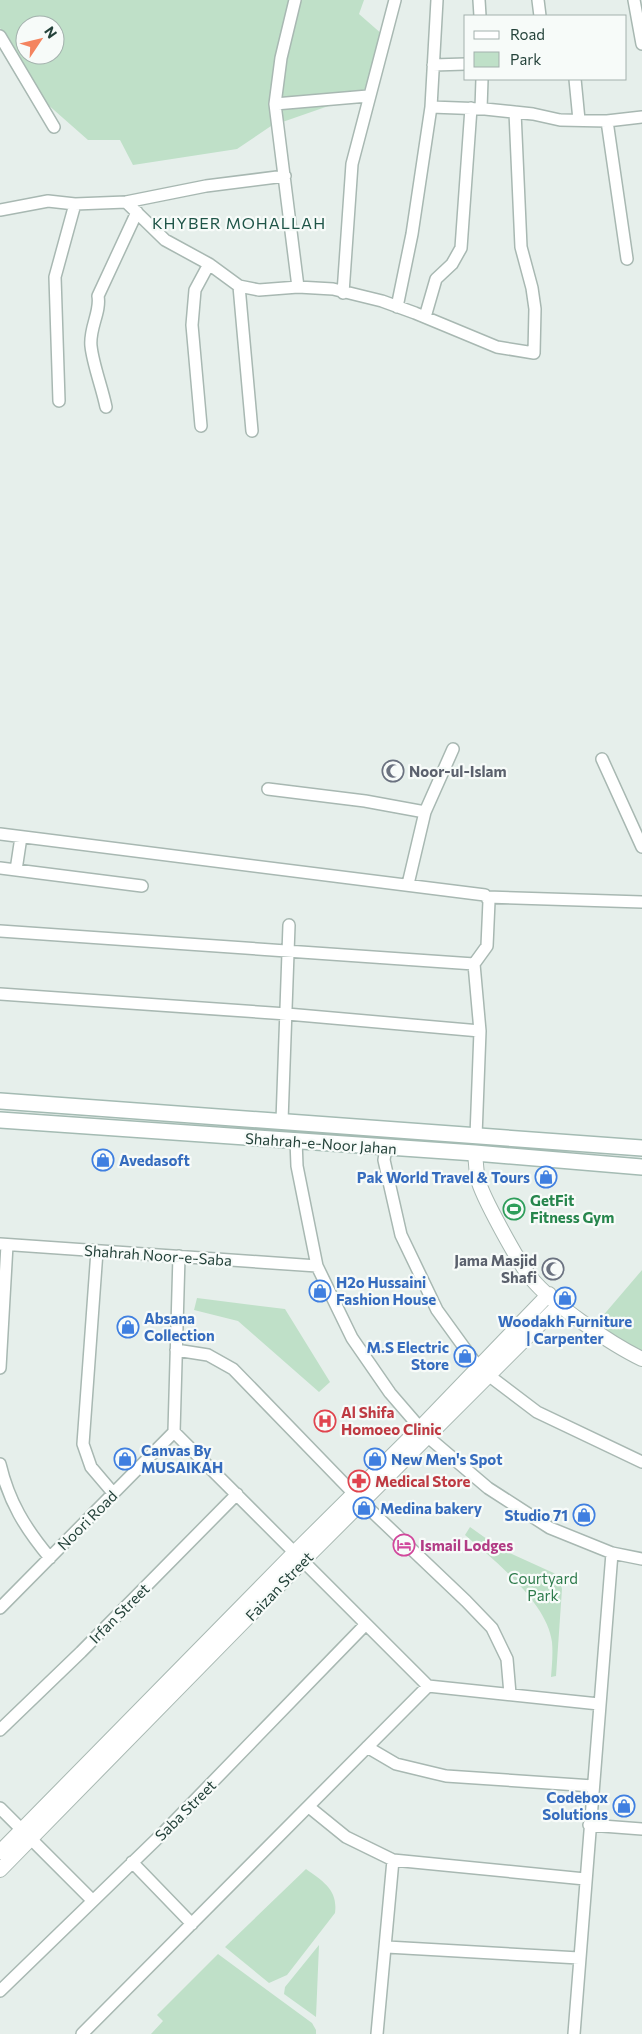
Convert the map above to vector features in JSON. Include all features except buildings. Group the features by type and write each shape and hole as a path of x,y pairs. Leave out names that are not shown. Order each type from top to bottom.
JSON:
{"main road":[{"name":"Shahrah-e-Noor Jahan","path":"0,1100 642,1148"},
{"path":"245,1119 245,1138"},
{"name":"Shahrah-e-Noor Jahan","path":"0,1120 475,1153 642,1167"}],"street":[{"path":"295,0 281,58 276,104 298,287"},
{"path":"343,293 352,164 368,96 395,0"},
{"path":"398,307 412,234 431,107 437,0"},
{"path":"479,0 480,15"},
{"path":"538,0 540,15"},
{"path":"634,0 640,20 642,44"},
{"path":"0,36 54,127"},
{"path":"433,65 464,64"},
{"path":"425,317 436,279 452,264 461,248 476,108 482,80"},
{"path":"575,80 579,120"},
{"path":"276,104 368,96"},
{"path":"431,107 476,108 515,112 560,120 607,121 642,117"},
{"path":"126,202 165,240 209,264 239,286 259,290 298,287 333,289 398,307 496,347 534,353 535,309 532,288 520,247 515,112"},
{"path":"607,121 627,259"},
{"path":"0,210 48,201 75,204 126,202 206,186 285,176"},
{"path":"59,401 55,277 75,204"},
{"path":"106,407 91,346 91,328 99,303 98,296 137,212"},
{"path":"201,426 192,325 195,290 209,264"},
{"path":"239,286 252,431"},
{"path":"408,884 425,812 453,749"},
{"path":"602,759 642,847"},
{"path":"268,790 365,801 425,812"},
{"path":"0,834 408,884 481,894 487,897 642,902"},
{"path":"16,870 21,837"},
{"path":"0,868 142,886"},
{"path":"476,1136 480,1031 474,964 487,946 489,901 487,897"},
{"path":"282,1121 289,925"},
{"path":"0,931 474,964"},
{"path":"0,994 287,1014 480,1031"},
{"path":"296,1140 297,1166 317,1266 352,1338 390,1393 424,1433 488,1488 542,1523 612,1553 642,1559"},
{"path":"386,1147 384,1160 401,1235 436,1310 484,1372 537,1412 642,1462"},
{"path":"475,1153 478,1181 530,1278 560,1304 620,1348 642,1359"},
{"path":"0,1368 3,1244"},
{"name":"Shahrah Noor-e-Saba","path":"3,1244 317,1266"},
{"path":"96,1251 83,1444 91,1467 114,1494"},
{"path":"179,1256 174,1432 428,1686 599,1704"},
{"name":"Faizan Street","path":"484,1372 549,1294"},
{"name":"Faizan Street","path":"0,1870 27,1834 299,1556 484,1372 560,1304"},
{"path":"176,1350 208,1355 233,1369 358,1498 466,1601 492,1628 507,1659 510,1694"},
{"name":"Noori Road","path":"0,1608 174,1432"},
{"path":"0,1464 2,1484 22,1521 50,1558"},
{"name":"Irfan Street","path":"0,1730 81,1652 237,1494"},
{"path":"574,2034 589,1825 612,1553"},
{"name":"Saba Street","path":"0,1992 132,1862 366,1624"},
{"path":"82,2034 428,1686"},
{"path":"367,1748 396,1764 446,1776 593,1786"},
{"path":"309,1807 346,1837 393,1860 585,1879"},
{"path":"0,1808 92,1900"},
{"path":"589,1825 642,1829"},
{"name":"Faizan Street","path":"0,1852 27,1834"},
{"path":"378,2034 393,1860"},
{"path":"132,1862 192,1924"},
{"path":"387,1947 579,1958"}],"green space":[{"path":"0,0 364,0 359,14 383,35 363,94 271,126 237,149 133,165 120,140 88,140 46,103 23,65 65,65 65,15 15,15 15,52 0,28"},
{"path":"642,1270 642,1353 595,1325"},
{"path":"197,1298 285,1309 330,1382 319,1392 238,1321 194,1310"},
{"name":"Courtyard Park","path":"470,1527 501,1549 558,1575 562,1589 556,1676 551,1677 552,1642 548,1627 540,1612 518,1583 465,1535"},
{"path":"306,1869 332,1892 335,1913 287,1975 269,1983 225,1947"},
{"path":"319,1945 316,2017 284,1994 285,1987"},
{"path":"218,1954 312,2023 316,2034 151,2034 163,2021 157,2015"}],"place":[{"name":"Noor-ul-Islam","path":"393,771"},
{"name":"Avedasoft","path":"103,1160"},
{"name":"Pak World Travel & Tours","path":"546,1177"},
{"name":"GetFit Fitness Gym","path":"514,1209"},
{"name":"Jama Masjid Shafi","path":"553,1269"},
{"name":"H2o Hussaini Fashion House","path":"320,1291"},
{"name":"Woodakh Furniture | Carpenter","path":"565,1298"},
{"name":"Absana Collection","path":"128,1327"},
{"name":"M.S Electric Store","path":"465,1356"},
{"name":"Al Shifa Homoeo Clinic","path":"325,1421"},
{"name":"Canvas By MUSAIKAH","path":"125,1459"},
{"name":"New Men's Spot","path":"375,1459"},
{"name":"Medical Store","path":"359,1481"},
{"name":"Medina bakery","path":"364,1508"},
{"name":"Studio 71","path":"584,1515"},
{"name":"Ismail Lodges","path":"404,1545"},
{"name":"Codebox Solutions","path":"624,1806"}],"district":[{"name":"KHYBER MOHALLAH","path":"239,222"}]}
